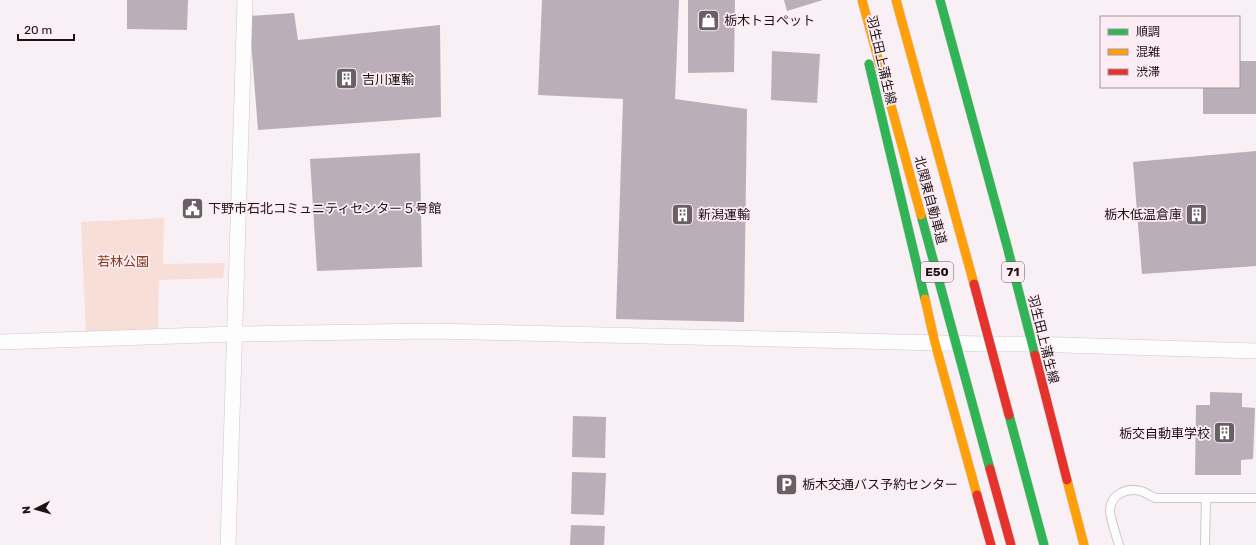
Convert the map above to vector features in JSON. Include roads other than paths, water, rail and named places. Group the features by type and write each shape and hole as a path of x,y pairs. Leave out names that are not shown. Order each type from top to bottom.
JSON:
{"main road":[{"name":"羽生田上蒲生線","path":"854,0 863,38"},
{"name":"北関東自動車道","path":"862,0 1011,545"},
{"name":"北関東自動車道","path":"896,0 982,311 1044,545"},
{"name":"羽生田上蒲生線","path":"940,0 1007,246 1084,545"},
{"name":"羽生田上蒲生線","path":"867,53 935,343 992,545"}],"street":[{"path":"228,545 245,0"},
{"path":"0,342 234,334 431,330 935,343 1031,344 1256,351"}],"lane":[{"path":"1119,545 1110,512 1111,502 1115,495 1122,492 1132,490 1141,491 1155,498 1256,498"},
{"path":"1205,545 1206,498"}],"place":[{"name":"栃木トヨペット","path":"709,20"},
{"name":"吉川運輸","path":"347,79"},
{"name":"下野市石北コミュニティセンター５号館","path":"193,208"},
{"name":"新潟運輸","path":"682,214"},
{"name":"栃木低温倉庫","path":"1197,214"},
{"name":"栃交自動車学校","path":"1225,433"},
{"name":"栃木交通バス予約センター","path":"787,484"}],"park label":[{"name":"若林公園","path":"123,261"}]}
